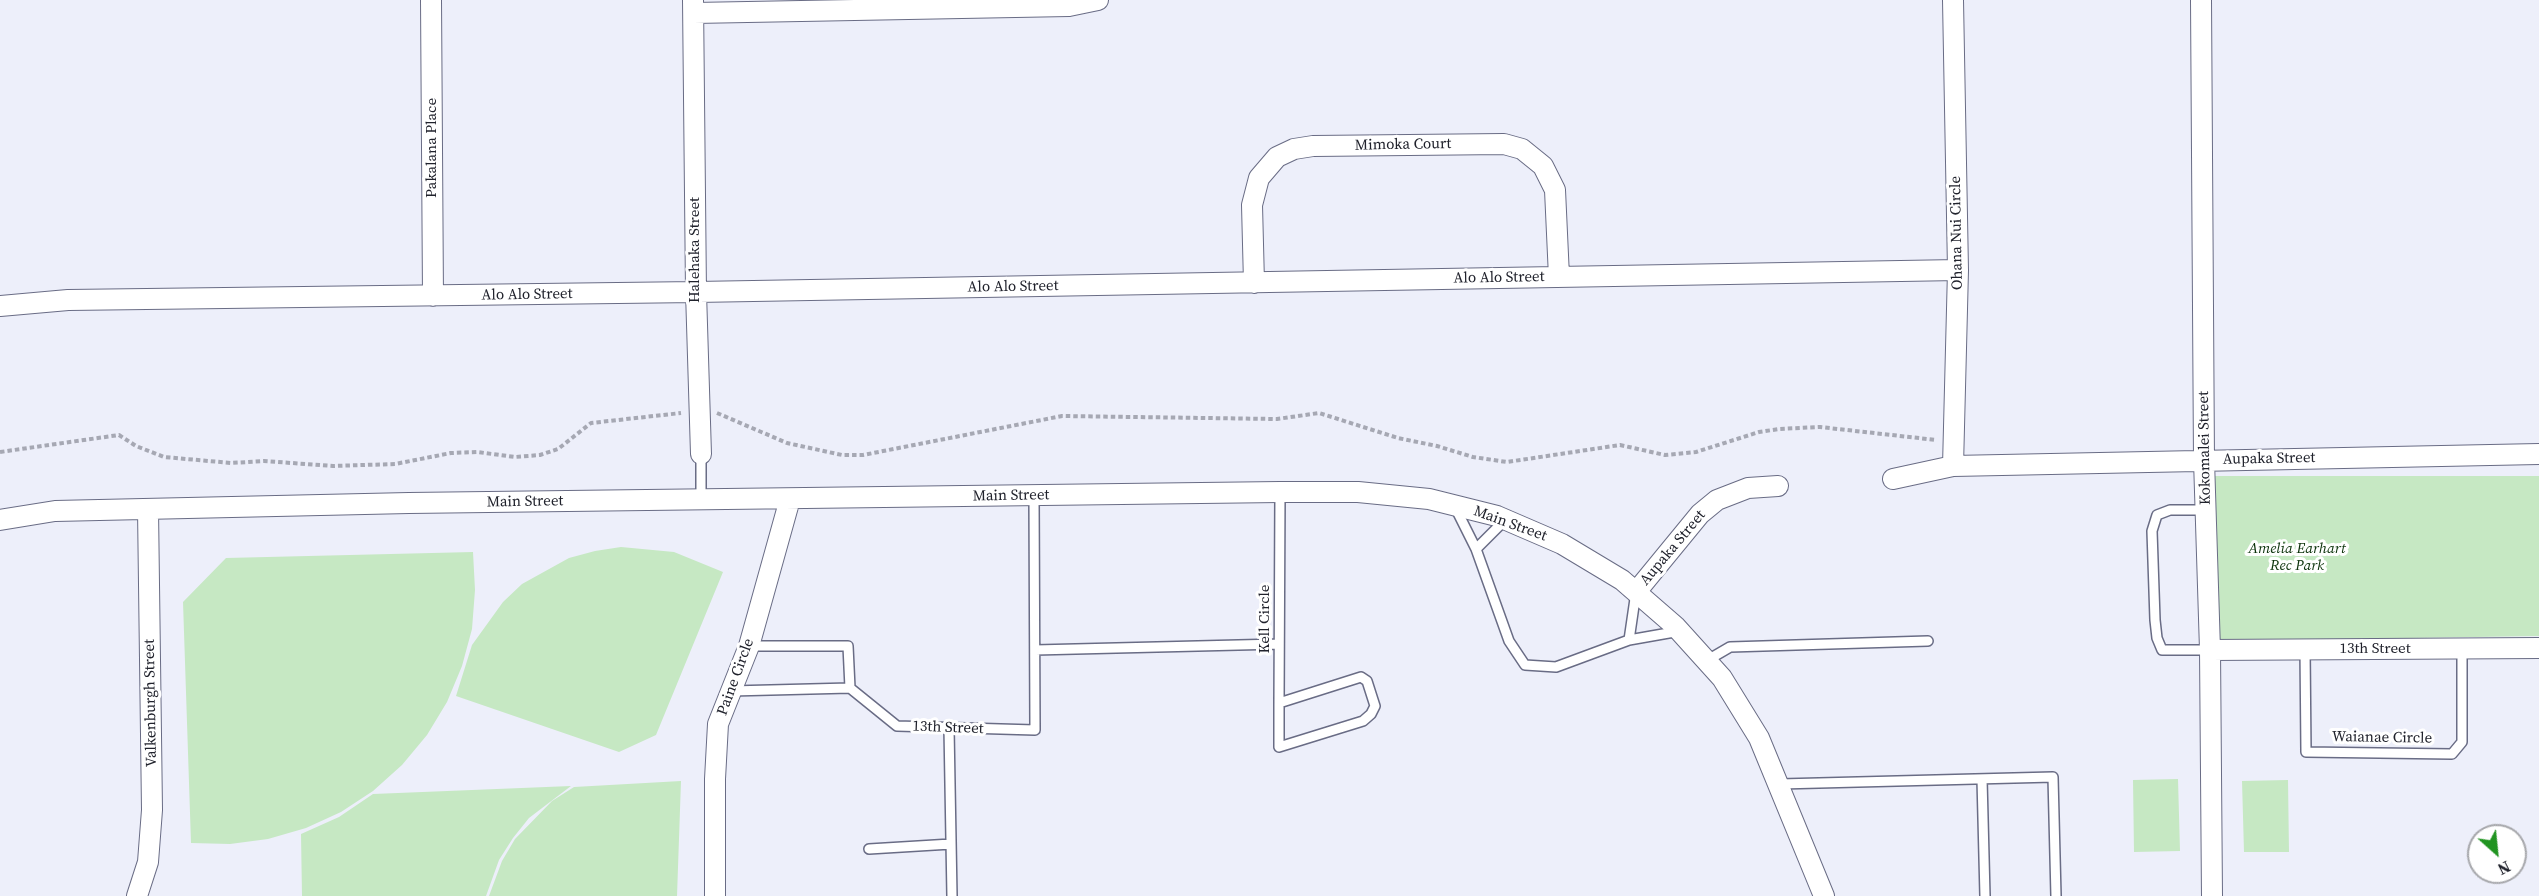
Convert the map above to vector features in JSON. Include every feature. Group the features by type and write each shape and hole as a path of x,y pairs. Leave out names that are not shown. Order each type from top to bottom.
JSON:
{"street":[{"name":"Pakalana Place","path":"431,0 433,296"},
{"path":"694,7 1069,6 1098,0"},
{"name":"Ohana Nui Circle","path":"1953,0 1958,270 1953,466"},
{"name":"Kokomalei Street","path":"2201,0 2204,460 2210,650 2212,896"},
{"name":"Halehaka Street","path":"694,7 696,292 701,454"},
{"name":"Mimoka Court","path":"1254,283 1252,205 1259,178 1277,157 1294,149 1312,146 1504,144 1522,149 1543,166 1555,190 1559,277"},
{"name":"Alo Alo Street","path":"0,306 68,300 696,292 1958,270"},
{"name":"Aupaka Street","path":"1893,479 1953,466 2539,454"},
{"name":"Aupaka Street","path":"1636,592 1700,514 1717,500 1748,488 1778,486"},
{"name":"Main Street","path":"0,520 55,511 701,499 1280,492 1358,492 1429,499 1505,520 1562,544 1622,580 1680,631 1722,678 1759,738 1780,784 1824,896"},
{"name":"Paine Circle","path":"715,896 715,779 718,724 749,646 790,498"},
{"name":"Valkenburgh Street","path":"137,896 148,862 152,810 148,509"},
{"name":"13th Street","path":"2210,650 2539,648"}],"lane":[{"name":"Halehaka Street","path":"701,454 701,499"},
{"name":"Kell Circle","path":"1279,703 1361,677 1367,681 1375,706 1371,714 1363,721 1279,747 1279,703 1280,644 1280,492"},
{"path":"1034,496 1035,650 1280,644"},
{"path":"1454,505 1476,549 1509,640 1525,664 1556,667 1629,640 1680,631"},
{"path":"2205,510 2170,510 2157,515 2152,531 2155,620 2157,638 2162,650 2210,650"},
{"path":"1476,549 1505,520"},
{"path":"1629,640 1636,592"},
{"path":"1706,661 1730,646 1928,641"},
{"path":"731,691 850,688 848,646 749,646"},
{"name":"Waianae Circle","path":"2305,650 2306,752 2452,754 2462,742 2462,649"},
{"name":"13th Street","path":"850,688 897,726 1035,730 1035,650"},
{"path":"950,728 952,896"},
{"path":"1780,784 2053,777 2056,896"},
{"path":"1982,779 1985,896"},
{"path":"869,849 951,844"}],"path":[{"path":"0,452 120,435 136,446 164,457 231,463 264,461 333,466 395,464 451,453 477,452 515,457 540,455 558,448 591,423 710,410 787,443 842,455 863,455 1062,416 1276,419 1319,413 1398,438 1437,446 1473,458 1508,462 1620,445 1665,454 1696,452 1759,432 1779,429 1820,427 1939,440"}],"green space":[{"name":"Amelia Earhart Rec Park","path":"2205,476 2539,476 2539,636 2216,641"},
{"path":"621,547 674,552 723,572 656,735 619,752 456,696 472,645 503,602 522,584 569,558"},
{"path":"473,552 475,590 472,629 462,666 447,702 427,735 402,765 373,791 341,812 306,828 268,839 230,844 191,843 183,602 226,558"},
{"path":"2178,779 2180,851 2134,852 2133,780"},
{"path":"2288,780 2289,852 2244,852 2242,781"},
{"path":"681,781 677,896 489,896 502,861 515,839 552,801 574,787"},
{"path":"571,786 529,818 513,838 499,860 486,896 302,896 301,834 339,817 373,794"}]}
